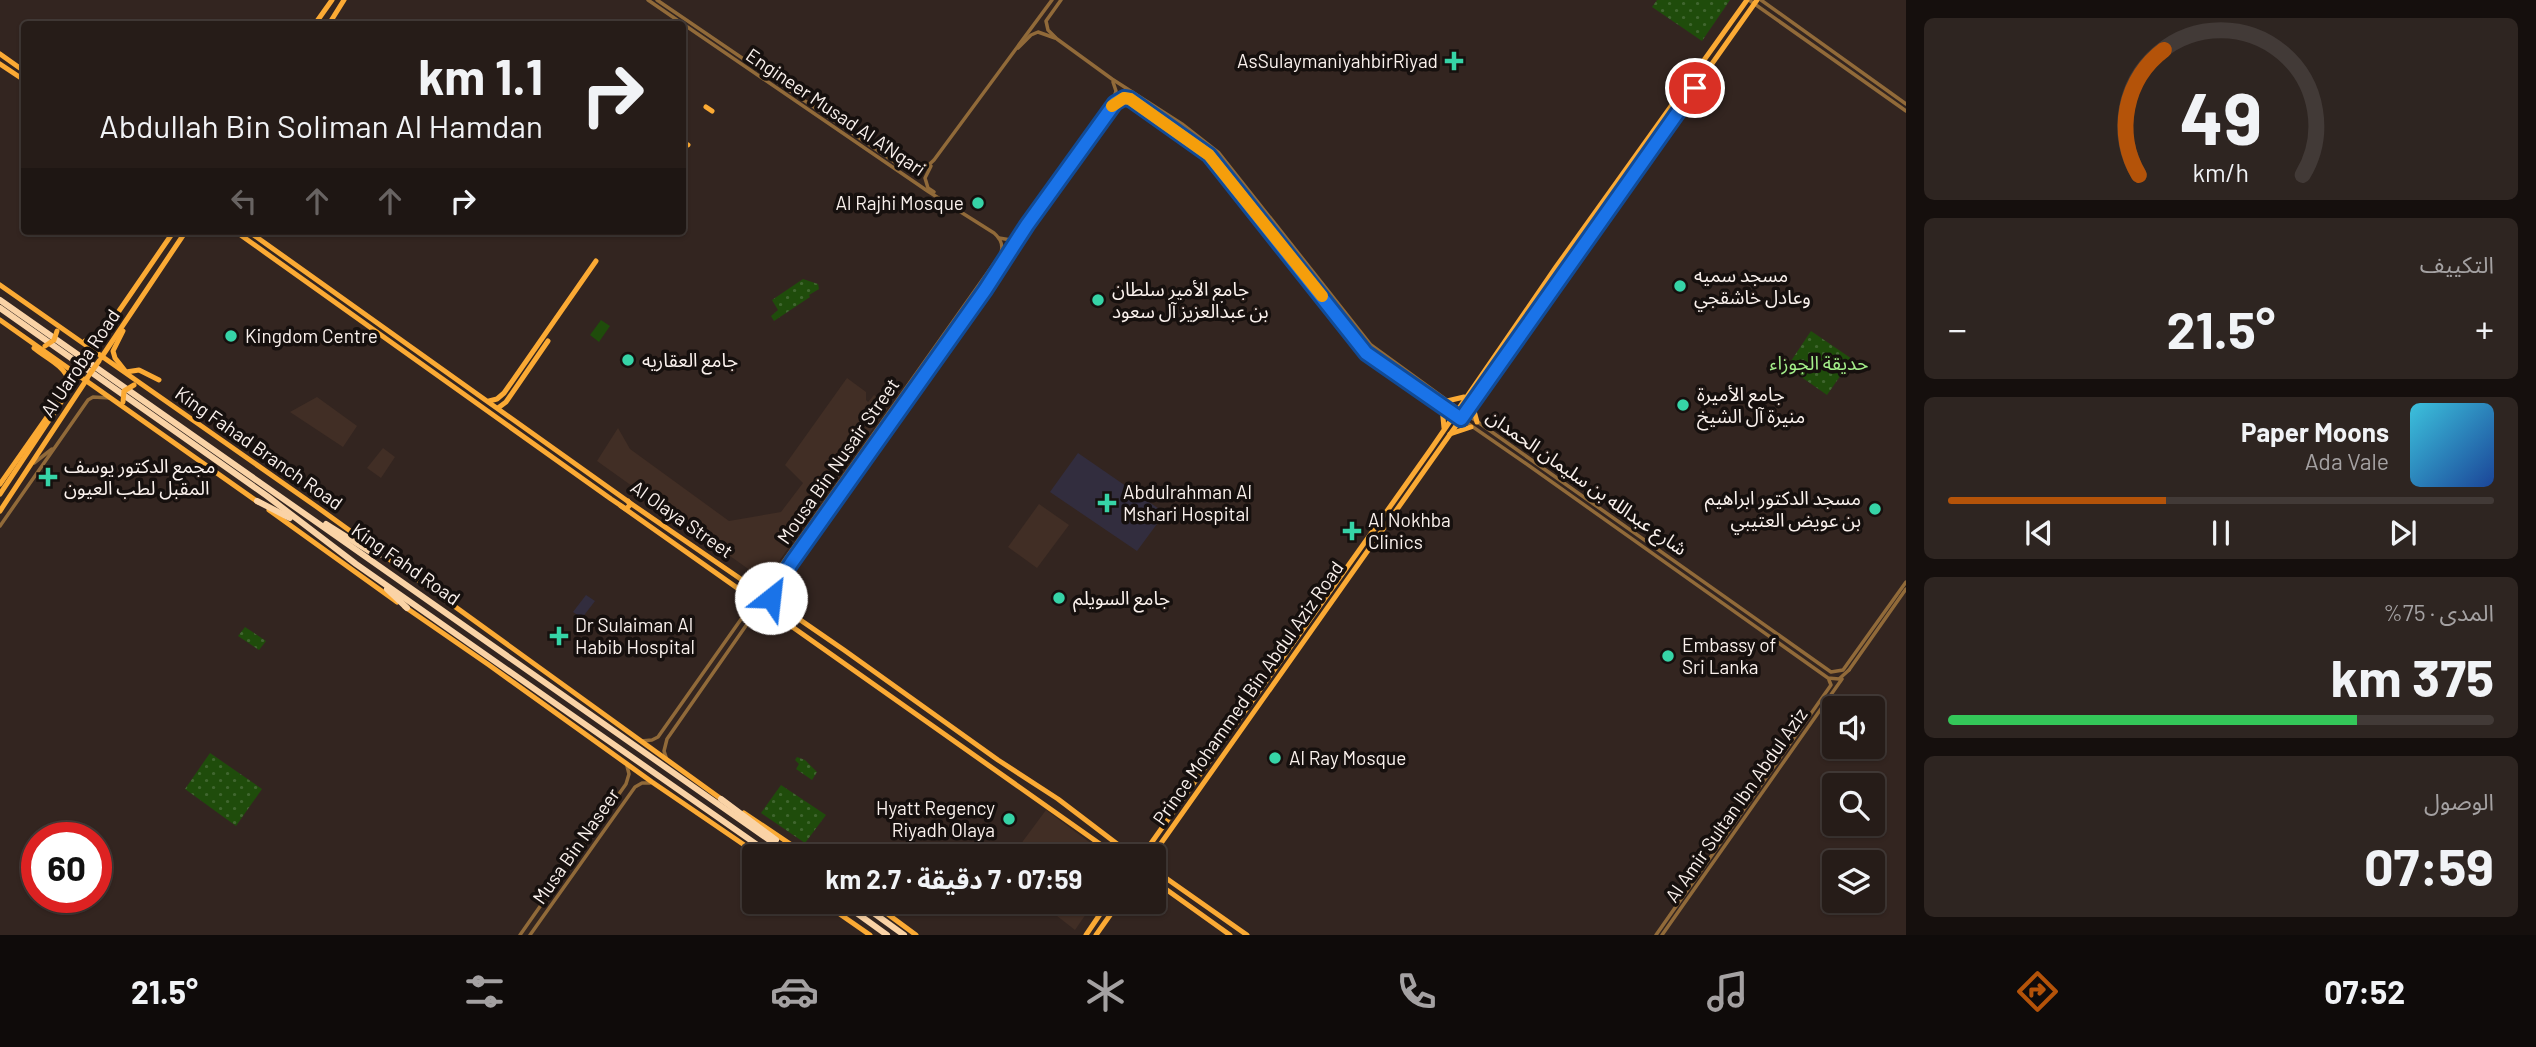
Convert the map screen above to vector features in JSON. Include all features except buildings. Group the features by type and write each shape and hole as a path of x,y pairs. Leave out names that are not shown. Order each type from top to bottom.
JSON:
{"highway":[{"name":"King Fahd Road","path":"0,300 776,844"},
{"name":"King Fahd Road","path":"0,308 756,844"},
{"path":"257,501 304,525"},
{"path":"321,523 331,525 369,551 382,555"},
{"path":"373,575 407,608"},
{"path":"721,799 779,844"},
{"path":"858,914 887,935"},
{"path":"875,914 904,935"}],"main road":[{"path":"317,21 332,0"},
{"path":"330,21 344,0"},
{"name":"Prince Mohammed Bin Abdul Aziz Road","path":"1150,844 1467,395 1753,1"},
{"name":"Prince Mohammed Bin Abdul Aziz Road","path":"1161,844 1450,434 1462,421 1753,1"},
{"path":"0,54 21,69"},
{"path":"0,64 21,78"},
{"path":"706,107 712,111"},
{"name":"Al Uaroba Road","path":"0,495 171,235"},
{"name":"Al Uaroba Road","path":"0,511 185,235"},
{"name":"Al Olaya Street","path":"241,235 1099,844"},
{"name":"Al Olaya Street","path":"254,235 767,599 1058,799 1117,844"},
{"path":"485,410 502,407 506,395 596,261"},
{"path":"584,277 590,282"},
{"name":"King Fahad Branch Road","path":"0,285 101,358 126,372 668,762 790,844"},
{"path":"13,330 34,344 45,346 54,340 57,331 54,326 31,308"},
{"path":"75,337 94,343 119,311"},
{"path":"359,319 356,313 364,313"},
{"path":"128,318 113,351 115,358 126,372 139,370 159,380"},
{"path":"0,320 652,782 744,844"},
{"path":"2,482 65,393 69,381 63,370 13,330"},
{"path":"489,401 506,395 548,341"},
{"path":"131,412 123,402 124,391 134,385 148,388"},
{"path":"1447,401 1467,395"},
{"path":"1475,400 1477,422"},
{"path":"1442,407 1444,428"},
{"path":"1450,434 1471,426"},
{"path":"2,482 19,464"},
{"name":"Al Olaya Street","path":"621,506 627,509 629,502"},
{"path":"1355,569 1366,547 1359,550"},
{"path":"750,586 758,590 769,582"},
{"path":"745,594 755,597 757,593 750,586"},
{"path":"773,591 771,598 778,605"},
{"path":"745,594 751,603 745,614"},
{"path":"752,617 761,609 770,612"},
{"path":"1258,707 1254,703 1262,687"},
{"path":"973,753 983,754 979,747"},
{"path":"991,767 992,761 998,760"},
{"path":"1166,878 1247,935"},
{"path":"1166,889 1230,935"},
{"path":"840,914 870,935"},
{"path":"888,914 916,935"},
{"path":"1086,935 1100,914"},
{"path":"1096,935 1111,914"}],"street":[{"name":"Engineer Musad Al A'Nqari","path":"648,0 680,21"},
{"path":"657,0 910,172 925,170 934,160 1052,0"},
{"path":"1056,39 1046,27 1049,15 1061,0"},
{"path":"1753,1 1805,32 1906,104"},
{"path":"1753,1 1906,111"},
{"name":"Engineer Musad Al A'Nqari","path":"686,25 999,238"},
{"path":"1792,31 1796,31 1796,26"},
{"path":"1017,49 1038,32 1056,39"},
{"path":"1802,38 1801,34 1805,32"},
{"name":"شارع عبدالله بن سليمان الحمدان","path":"1056,39 1219,152 1371,345 1830,672 1836,680"},
{"path":"738,55 740,61 749,61"},
{"path":"1112,79 1116,91 1112,106"},
{"name":"شارع عبدالله بن سليمان الحمدان","path":"1112,106 1124,98 1130,99 1209,155 1366,353 1828,678"},
{"name":"Mousa Bin Nusair Street","path":"667,739 1112,106"},
{"path":"934,160 925,178 926,183 941,198"},
{"path":"999,238 1014,239 1027,225"},
{"name":"Mousa Bin Nusair Street","path":"660,734 1002,251 999,238"},
{"path":"0,526 88,400 93,397 110,398"},
{"path":"32,465 55,446"},
{"path":"1834,687 1840,671 1906,582"},
{"path":"765,587 766,596 773,591"},
{"name":"Al Amir Sultan Ibn Abdul Aziz","path":"1659,935 1906,589"},
{"path":"1836,680 1849,670"},
{"path":"1828,678 1833,676 1830,672 1840,671"},
{"path":"1828,678 1836,680"},
{"path":"1828,678 1834,687"},
{"path":"639,741 652,740 660,734 662,739 667,739 664,751 668,762"},
{"path":"524,934 626,784 629,774 627,764"},
{"name":"Musa Bin Naseer","path":"524,934 635,787 652,782"},
{"path":"626,784 631,783 635,787"}],"shaded area":[{"path":"847,378 866,392 868,402 874,395 889,406 765,581 597,461 618,428 630,449 729,521 781,512 803,483 785,465"},
{"path":"317,397 357,426 343,447 290,412"},
{"path":"383,448 395,457 381,478 367,468"},
{"name":"Abdulrahman Al Mshari Hospital","path":"1078,453 1165,513 1137,551 1050,492"},
{"path":"1039,504 1069,525 1037,568 1008,547"},
{"path":"586,595 595,601 582,618 573,612"},
{"path":"1046,810 1092,844 1021,844"},
{"path":"1055,914 1086,914 1075,930"}],"green space":[{"path":"1657,0 1730,0 1702,41 1652,7"},
{"path":"803,279 818,284 819,289 774,321 771,316 778,310 772,300"},
{"path":"601,320 610,326 599,342 590,335"},
{"name":"حديقة الجوزاء","path":"1811,331 1852,359 1827,395 1787,367"},
{"path":"245,627 266,641 259,650 238,636"},
{"path":"210,753 262,789 236,826 185,789"},
{"path":"797,757 805,760 817,772 812,780 796,769 799,764 795,760"},
{"path":"781,785 826,815 805,843 761,813"}],"slow traffic":[{"path":"1112,106 1124,98 1130,99 1209,155 1322,296"}],"place":[{"name":"AsSulaymaniyahbirRiyad","path":"1454,61"},
{"name":"Al Rajhi Mosque","path":"978,203"},
{"name":"مسجد سميه وعادل خاشقجي","path":"1680,286"},
{"name":"جامع الأمير سلطان بن عبدالعزيز آل سعود","path":"1098,300"},
{"name":"Kingdom Centre","path":"231,336"},
{"name":"جامع العقاريه","path":"628,360"},
{"name":"جامع الأميرة منيرة آل الشيخ","path":"1683,405"},
{"name":"مجمع الدكتور يوسف المقبل لطب العيون","path":"48,477"},
{"name":"Abdulrahman Al Mshari Hospital","path":"1107,503"},
{"name":"مسجد الدكتور ابراهيم بن عويض العتيبي","path":"1875,509"},
{"name":"Al Nokhba Clinics","path":"1352,531"},
{"name":"جامع السويلم","path":"1059,598"},
{"name":"Dr Sulaiman Al Habib Hospital","path":"559,636"},
{"name":"Embassy of Sri Lanka","path":"1668,656"},
{"name":"Al Ray Mosque","path":"1275,758"},
{"name":"Hyatt Regency Riyadh Olaya","path":"1009,819"}],"route":[{"path":"771,598 792,562 985,290 1096,127 1112,106 1124,98 1144,108 1209,155 1366,353 1461,419 1695,88"}]}
